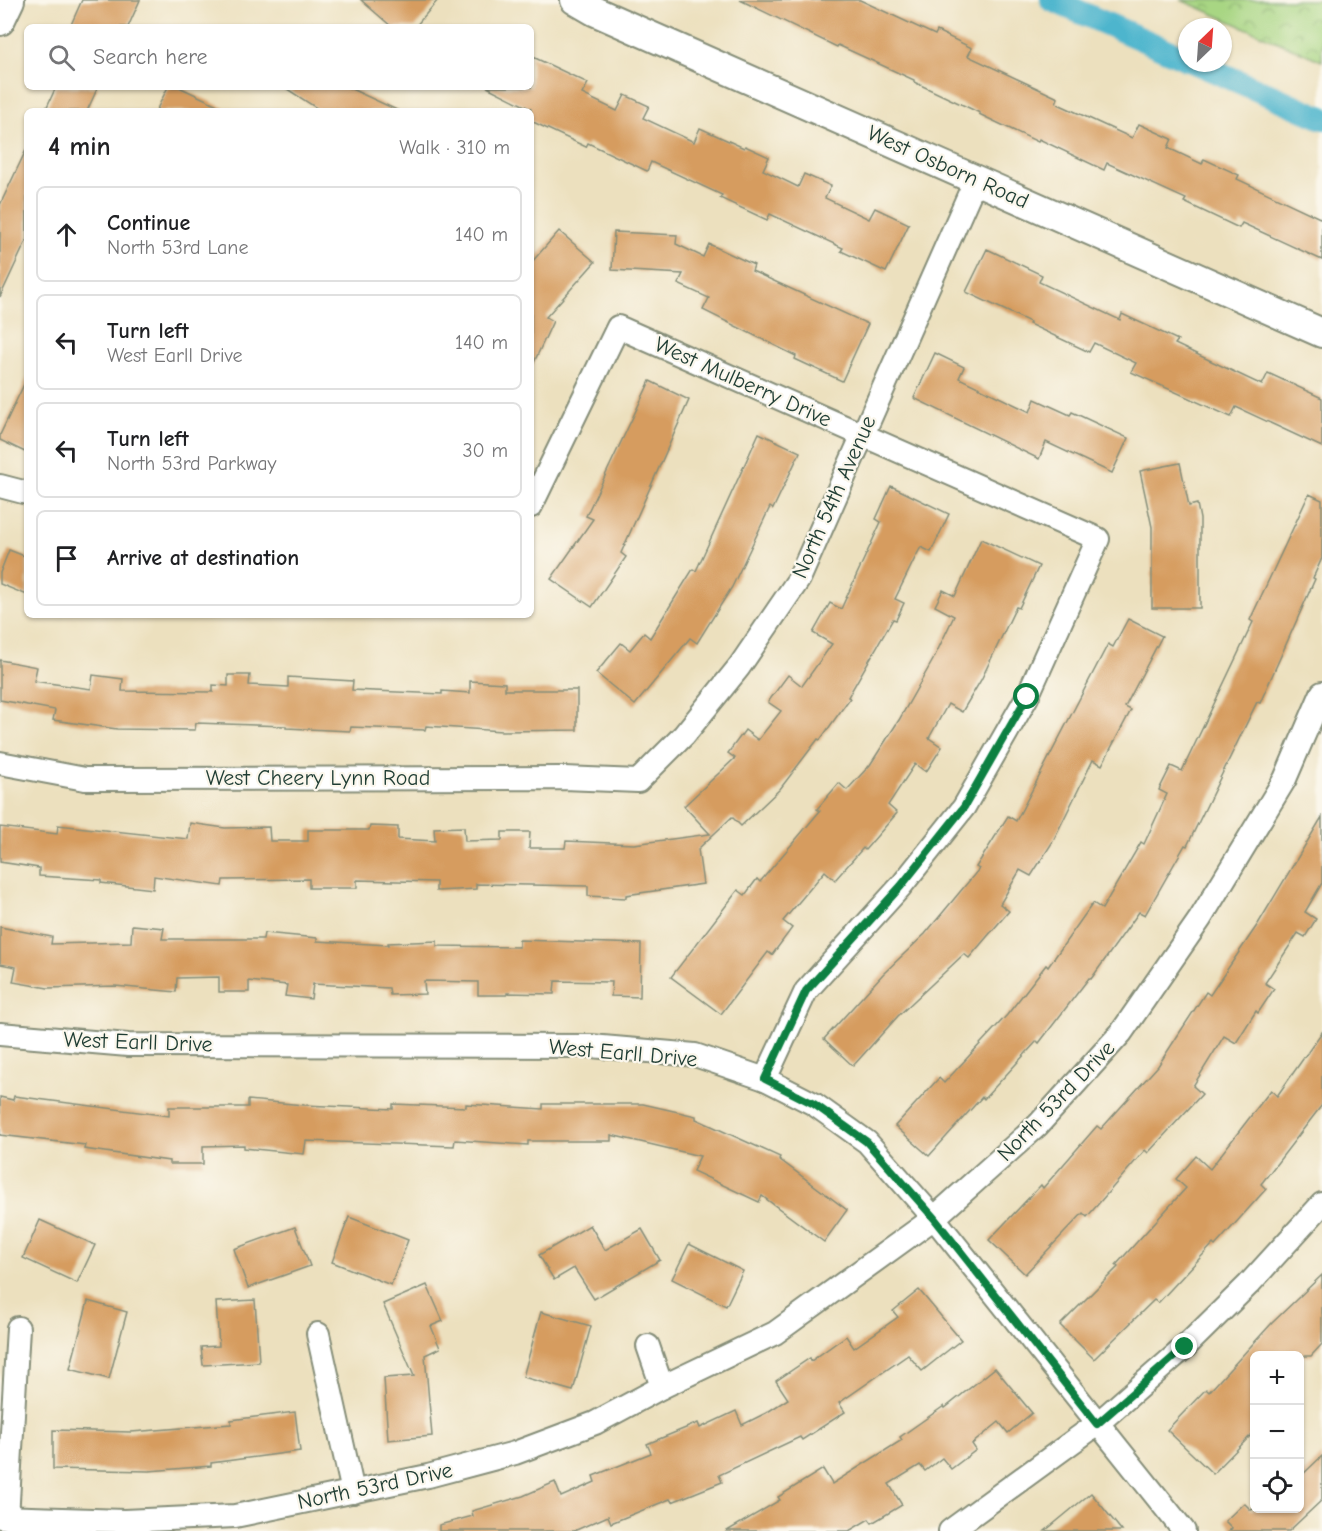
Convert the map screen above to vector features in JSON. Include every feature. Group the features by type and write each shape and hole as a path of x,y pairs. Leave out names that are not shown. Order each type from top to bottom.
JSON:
{"street":[{"path":"0,21 10,0"},
{"name":"West Osborn Road","path":"575,0 594,11 1322,333"},
{"name":"North 54th Avenue","path":"638,781 684,735 726,684 799,579 976,179"},
{"name":"West Mulberry Drive","path":"534,500 618,327 1098,539 1027,697 964,807 901,886 806,991 765,1079"},
{"path":"0,486 24,492"},
{"name":"North 53rd Drive","path":"3,1517 124,1521 235,1516 428,1476 515,1452 595,1423 662,1387 775,1333 934,1218 1038,1125 1120,1033 1200,919 1285,779 1322,693"},
{"name":"West Cheery Lynn Road","path":"0,764 85,779 564,778 638,781"},
{"name":"West Earll Drive","path":"0,1034 128,1045 591,1046 694,1055 765,1079 814,1104 867,1142 934,1218 1184,1531"},
{"path":"950,1531 1097,1424 1185,1347 1249,1284 1322,1204"},
{"path":"3,1517 18,1328"},
{"path":"318,1334 352,1492"},
{"path":"648,1346 662,1387"}],"green space":[{"path":"1181,0 1322,0 1322,61 1232,22 1232,18 1223,18"}],"building":[{"path":"82,0 140,0 129,24 71,24"},
{"path":"361,0 438,0 418,24 389,24"},
{"path":"740,0 860,0 935,35 937,31 972,48 968,56 1058,98 1056,103 1132,138 1139,124 1172,139 1168,148 1202,164 1204,159 1239,175 1237,179 1322,219 1322,260 1242,223 1239,228 1184,202 1186,199 1107,163 1104,170 1039,139 1038,142 914,80 838,45 837,47"},
{"path":"534,57 588,83 582,94 617,111 625,95 649,106 643,118 694,142 700,128 769,157 763,170 798,187 804,174 831,186 825,198 869,219 875,208 909,224 886,272 841,251 843,248 770,214 767,220 720,198 722,195 651,162 647,171 588,143 586,147 534,122 534,108 529,108 493,90 534,90"},
{"path":"55,90 97,90 88,108 46,108"},
{"path":"166,90 185,90 224,108 158,108"},
{"path":"289,90 354,90 392,108 316,108"},
{"path":"24,154 24,245 0,297 0,205"},
{"path":"559,231 595,262 546,317 553,321 534,362 534,260"},
{"path":"614,232 677,235 676,244 703,257 709,244 754,265 752,271 868,324 842,381 703,310 709,298 678,284 683,274 612,270"},
{"path":"987,249 1042,275 1039,282 1120,320 1122,314 1178,340 1175,344 1262,385 1268,373 1322,398 1322,447 1236,407 1231,417 1131,372 1136,363 1094,343 1089,352 966,292"},
{"path":"935,353 964,367 959,378 1030,412 1035,399 1070,415 1072,412 1128,438 1112,473 1046,442 1039,459 914,398"},
{"path":"650,381 689,400 621,553 626,557 592,607 551,579 593,519 586,516"},
{"path":"24,384 24,452 0,440 0,435"},
{"path":"759,433 800,452 773,509 770,507 732,587 697,643 690,638 635,705 596,673 621,643 630,650 644,633 650,638 693,569 696,571"},
{"path":"1180,463 1189,506 1197,504 1200,519 1200,608 1152,608 1152,527 1140,471"},
{"path":"891,486 949,514 931,552 921,547 895,599 904,603 896,620 893,619 848,697 850,698 820,740 818,739 780,789 741,826 732,817 698,849 703,884 626,895 626,898 588,896 588,886 476,884 476,889 436,891 436,882 357,880 357,888 309,888 309,879 223,880 222,886 154,876 153,889 101,883 101,880 39,876 39,868 0,862 0,827 57,834 58,825 188,839 190,823 225,828 269,827 270,841 308,841 308,830 369,830 370,826 398,827 398,839 435,841 434,828 464,827 465,841 502,840 502,832 530,832 529,848 565,848 566,841 634,844 710,834 684,806 735,758 728,753 745,730 758,740 781,711 768,702 788,675 802,686 832,644 813,633 830,603 841,609 881,522 876,519"},
{"path":"1309,494 1322,500 1322,558 1313,578 1315,579 1260,703 1257,702 1187,846 1185,845 1145,915 1139,912 1091,979 1089,978 1039,1043 1037,1041 984,1099 982,1097 929,1156 895,1126 939,1078 944,1083 1007,1015 1046,965 1048,967 1093,903 1102,909 1141,842 1144,844 1167,794 1159,790 1171,766 1182,771 1253,622 1250,620"},
{"path":"981,539 1039,566 1019,608 1016,607 981,680 962,712 948,704 929,738 942,747 926,772 915,764 888,805 897,813 835,880 825,871 783,921 792,928 772,955 768,952 721,1014 671,977 738,890 745,895 757,879 760,882 820,811 817,809 839,783 847,790 870,765 933,660 954,616 935,606 943,590 955,596"},
{"path":"9,550 24,556 24,594 0,584 0,573"},
{"path":"1128,619 1162,636 1125,707 1131,710 1102,765 1093,760 1052,843 1031,876 1020,870 1000,904 1009,911 969,958 964,954 898,1016 853,1066 824,1039 883,974 925,934 979,869 976,867 1008,816 1016,821 1108,644 1113,647"},
{"path":"0,660 37,667 34,681 91,689 93,675 123,679 122,691 213,692 213,685 228,686 228,675 250,675 249,685 288,687 288,677 353,681 352,690 442,694 442,691 470,693 470,681 505,683 505,690 577,690 577,730 502,731 426,726 425,730 351,727 350,731 196,723 195,730 117,729 53,720 55,710 0,700"},
{"path":"1322,817 1322,883 1305,912 1316,919 1305,937 1298,933 1265,983 1274,989 1258,1013 1256,1011 1236,1043 1224,1036 1193,1086 1202,1094 1148,1153 1145,1150 1087,1217 1083,1213 1025,1274 989,1240 1041,1185 1043,1188 1097,1126 1101,1129 1158,1066 1206,992 1210,995 1258,924"},
{"path":"132,925 164,928 162,939 263,939 264,933 317,938 317,941 388,945 388,943 437,941 437,946 519,947 519,940 641,944 640,997 611,996 612,982 555,981 554,994 507,993 507,995 478,995 478,982 424,981 425,994 390,995 389,988 313,984 311,999 285,996 287,985 249,981 249,992 219,992 219,977 177,978 176,992 115,986 48,988 13,982 16,967 0,964 0,927 52,937 51,944 131,942"},
{"path":"1322,1032 1322,1105 1261,1184 1266,1189 1215,1246 1213,1244 1158,1303 1154,1300 1094,1359 1060,1325 1118,1267 1116,1265 1186,1188 1176,1179 1196,1156 1210,1169 1271,1090 1277,1096"},
{"path":"14,1096 169,1116 169,1107 248,1107 248,1100 393,1109 393,1104 466,1107 466,1104 543,1109 543,1104 643,1104 696,1116 696,1119 780,1157 779,1159 847,1210 824,1242 762,1196 759,1202 693,1171 700,1156 611,1135 611,1141 528,1141 528,1145 455,1140 454,1146 306,1141 304,1154 244,1148 244,1145 203,1146 203,1164 169,1164 169,1161 84,1149 85,1145 0,1135 0,1097 13,1100"},
{"path":"349,1217 408,1240 391,1285 332,1262"},
{"path":"40,1220 95,1245 77,1283 23,1258"},
{"path":"590,1225 605,1250 642,1229 660,1260 594,1299 574,1268 554,1280 539,1255"},
{"path":"295,1227 310,1266 248,1288 234,1249"},
{"path":"689,1244 743,1271 726,1306 672,1279"},
{"path":"1322,1275 1322,1344 1311,1356 1304,1356 1304,1351 1250,1351 1250,1436 1213,1474 1167,1430 1206,1389 1209,1392 1272,1323"},
{"path":"427,1285 443,1321 431,1326 440,1348 425,1355 432,1436 388,1440 384,1378 414,1376 383,1304"},
{"path":"919,1290 961,1340 922,1371 908,1355 839,1403 845,1412 802,1440 800,1437 719,1475 722,1482 672,1502 670,1499 611,1523 608,1516 574,1531 439,1531 439,1525 473,1516 472,1511 523,1496 555,1482 561,1497 595,1482 593,1476 651,1453 647,1444 698,1423 700,1428 736,1411 742,1425 766,1413 788,1399 776,1381 810,1358 811,1361 846,1336 854,1348 898,1317 893,1311"},
{"path":"255,1300 259,1362 203,1365 201,1347 219,1346 216,1302"},
{"path":"88,1301 127,1312 109,1379 70,1369"},
{"path":"541,1312 591,1326 573,1391 523,1377"},
{"path":"995,1368 1032,1413 1008,1433 999,1422 972,1444 976,1450 951,1469 942,1458 925,1471 920,1465 889,1484 902,1505 872,1523 869,1519 849,1531 727,1531 780,1500 778,1497 823,1469 832,1484 902,1440 900,1437 944,1406 945,1408"},
{"path":"295,1412 300,1451 211,1463 211,1466 149,1471 53,1469 53,1430 131,1432 231,1424 231,1420"},
{"path":"1322,1456 1322,1500 1289,1531 1229,1531 1232,1528 1225,1521 1244,1503 1250,1509 1250,1513 1304,1513 1304,1473"},
{"path":"1091,1493 1122,1531 1045,1531"}],"waterway":[{"path":"1052,0 1178,55"},
{"path":"1217,72 1322,118"}],"route":[{"path":"1027,697 964,807 901,886 806,991 765,1079 814,1104 867,1142 934,1218 1097,1424 1185,1347"}]}
